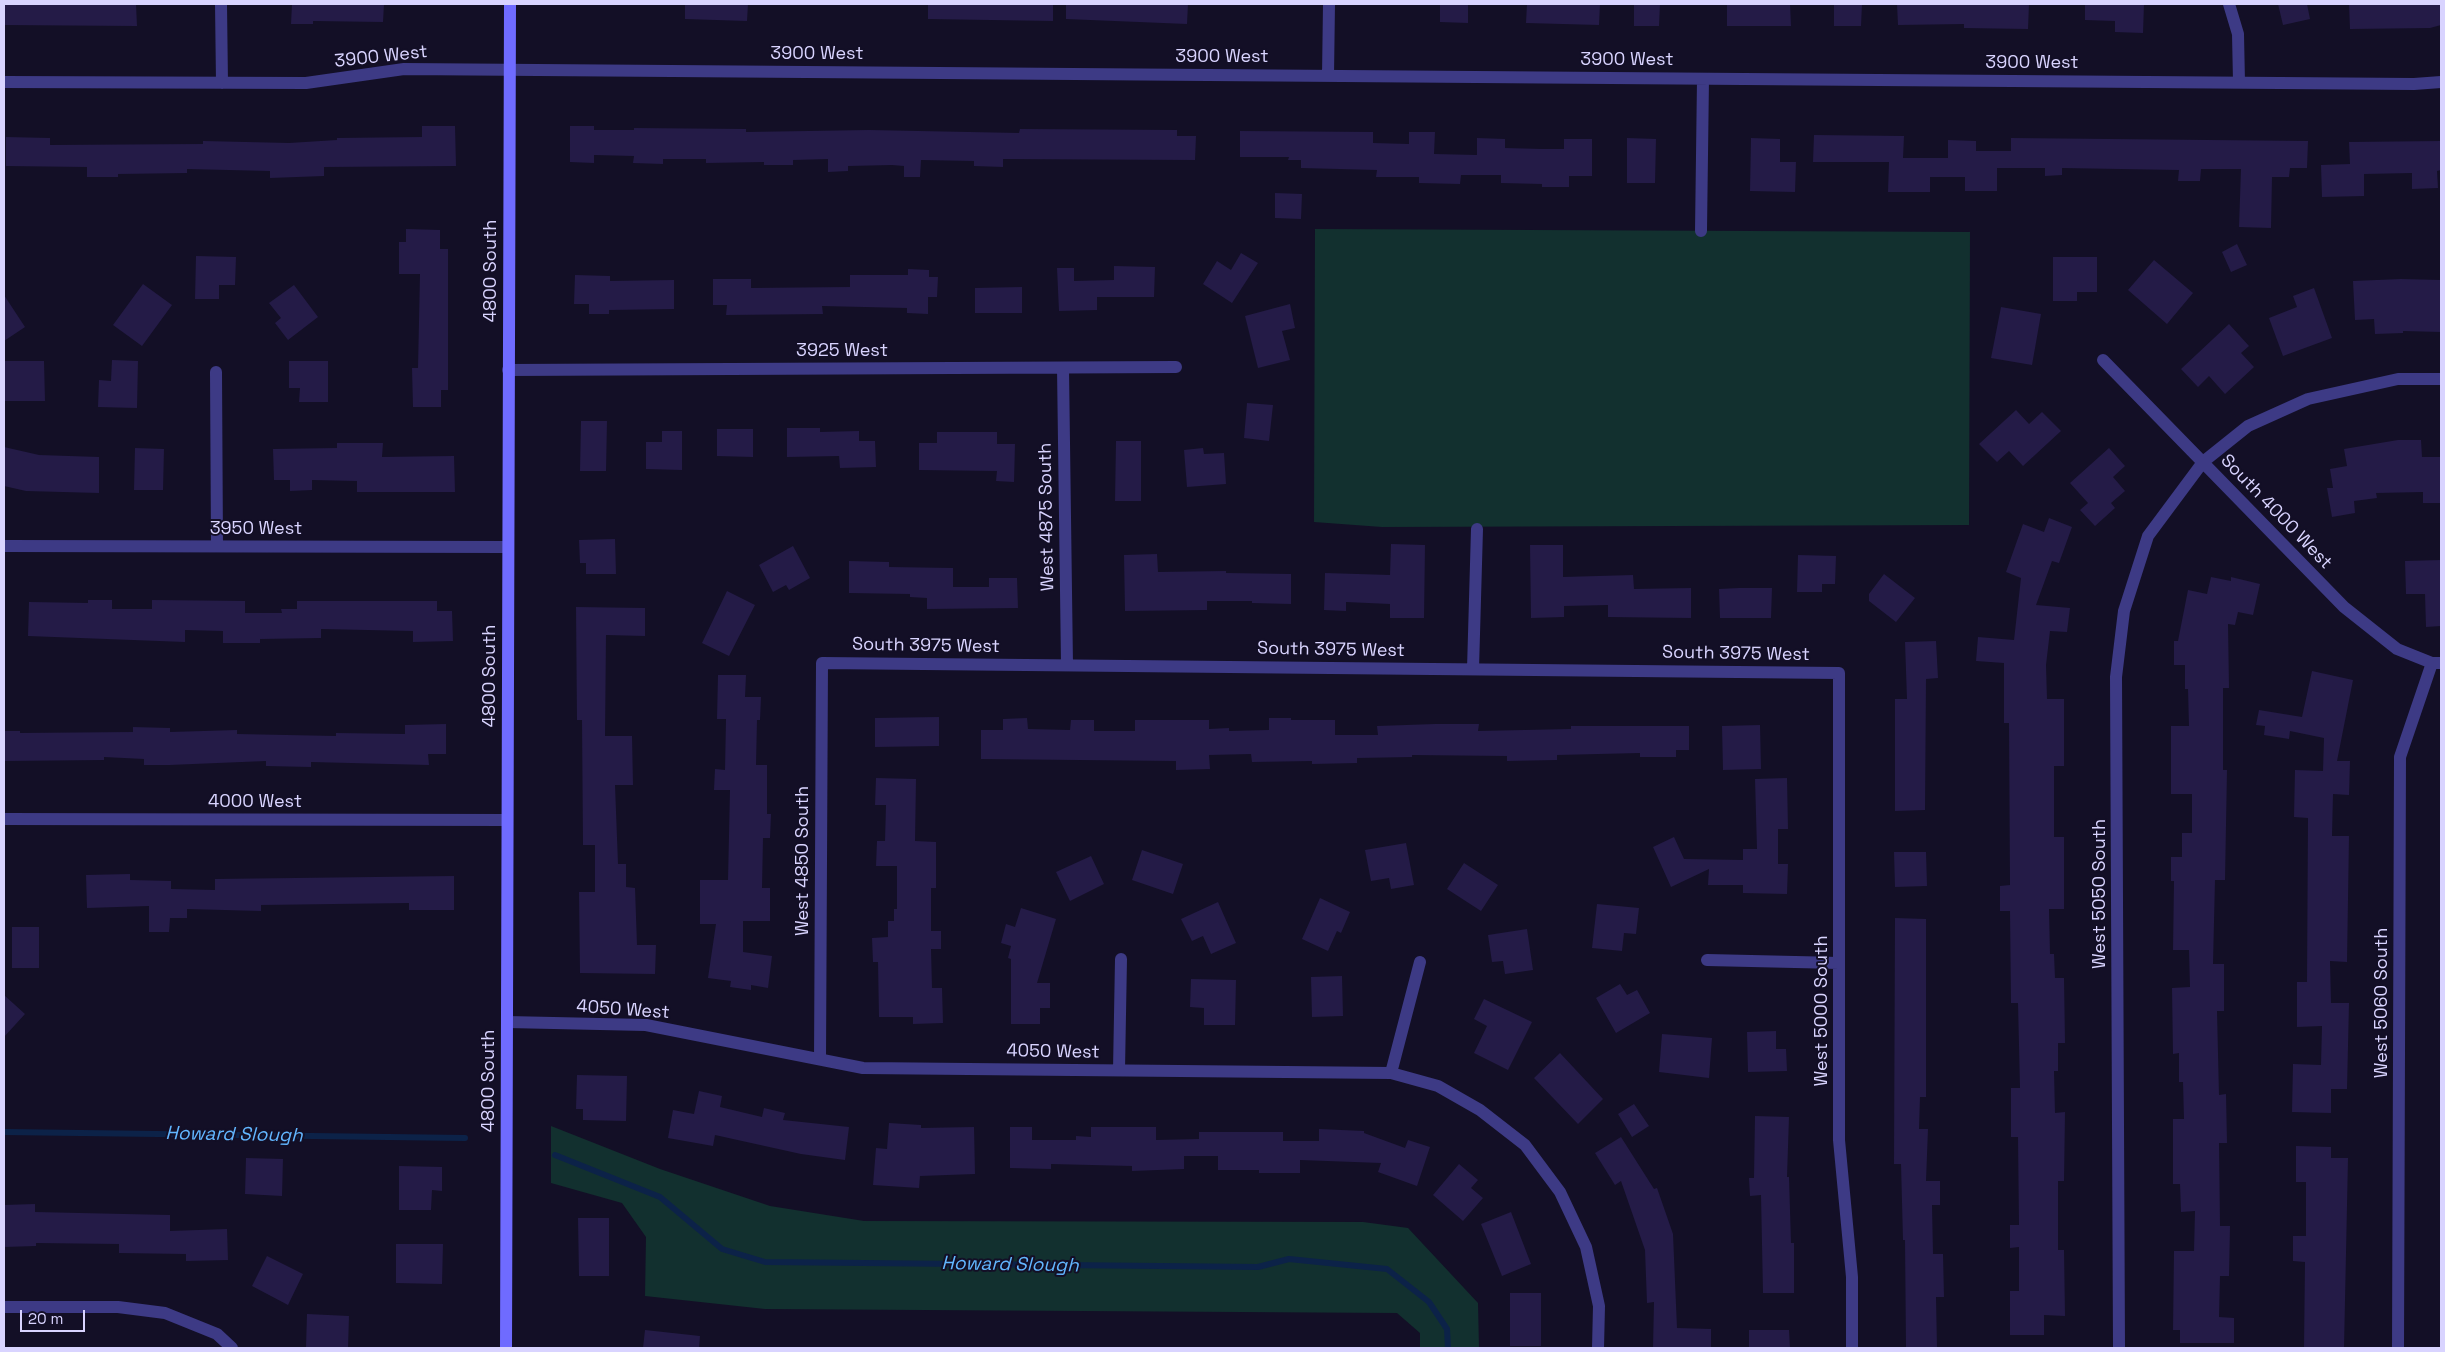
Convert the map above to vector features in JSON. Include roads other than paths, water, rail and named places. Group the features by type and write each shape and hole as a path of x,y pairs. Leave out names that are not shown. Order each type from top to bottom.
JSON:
{"street":[{"path":"222,4 222,83"},
{"name":"4800 South","path":"506,1348 510,4"},
{"path":"1328,76 1329,4"},
{"path":"2229,4 2238,34 2240,82"},
{"name":"3900 West","path":"4,82 306,83 404,69 2414,84 2441,82"},
{"path":"1701,231 1703,78"},
{"name":"South 4000 West","path":"2103,360 2344,607 2397,649 2437,663"},
{"name":"West 4875 South","path":"1062,368 1066,665"},
{"name":"3925 West","path":"508,370 1176,368"},
{"path":"216,372 217,546"},
{"name":"West 5050 South","path":"2119,1348 2116,677 2124,611 2148,536 2203,462 2248,426 2308,399 2398,379 2441,379"},
{"path":"1473,669 1478,529"},
{"name":"3950 West","path":"4,546 508,547"},
{"name":"South 3975 West","path":"822,663 1839,672"},
{"name":"West 4850 South","path":"820,1059 822,663"},
{"name":"West 5060 South","path":"2398,1348 2400,757 2437,663"},
{"name":"West 5000 South","path":"1839,672 1839,1140 1852,1277 1852,1348"},
{"name":"4000 West","path":"4,819 507,820"},
{"path":"1119,1070 1121,959"},
{"path":"1707,960 1839,963"},
{"path":"1392,1074 1420,962"},
{"name":"4050 West","path":"507,1022 646,1025 863,1068 1392,1074 1438,1086 1480,1110 1525,1145 1560,1192 1586,1247 1599,1306 1598,1348"},
{"path":"4,1307 118,1307 165,1313 218,1334 232,1348"}],"waterway":[{"name":"Howard Slough","path":"4,1132 465,1138"},
{"name":"Howard Slough","path":"555,1155 660,1197 722,1249 765,1262 1258,1267 1289,1259 1387,1269 1429,1302 1447,1329 1448,1348"}]}
